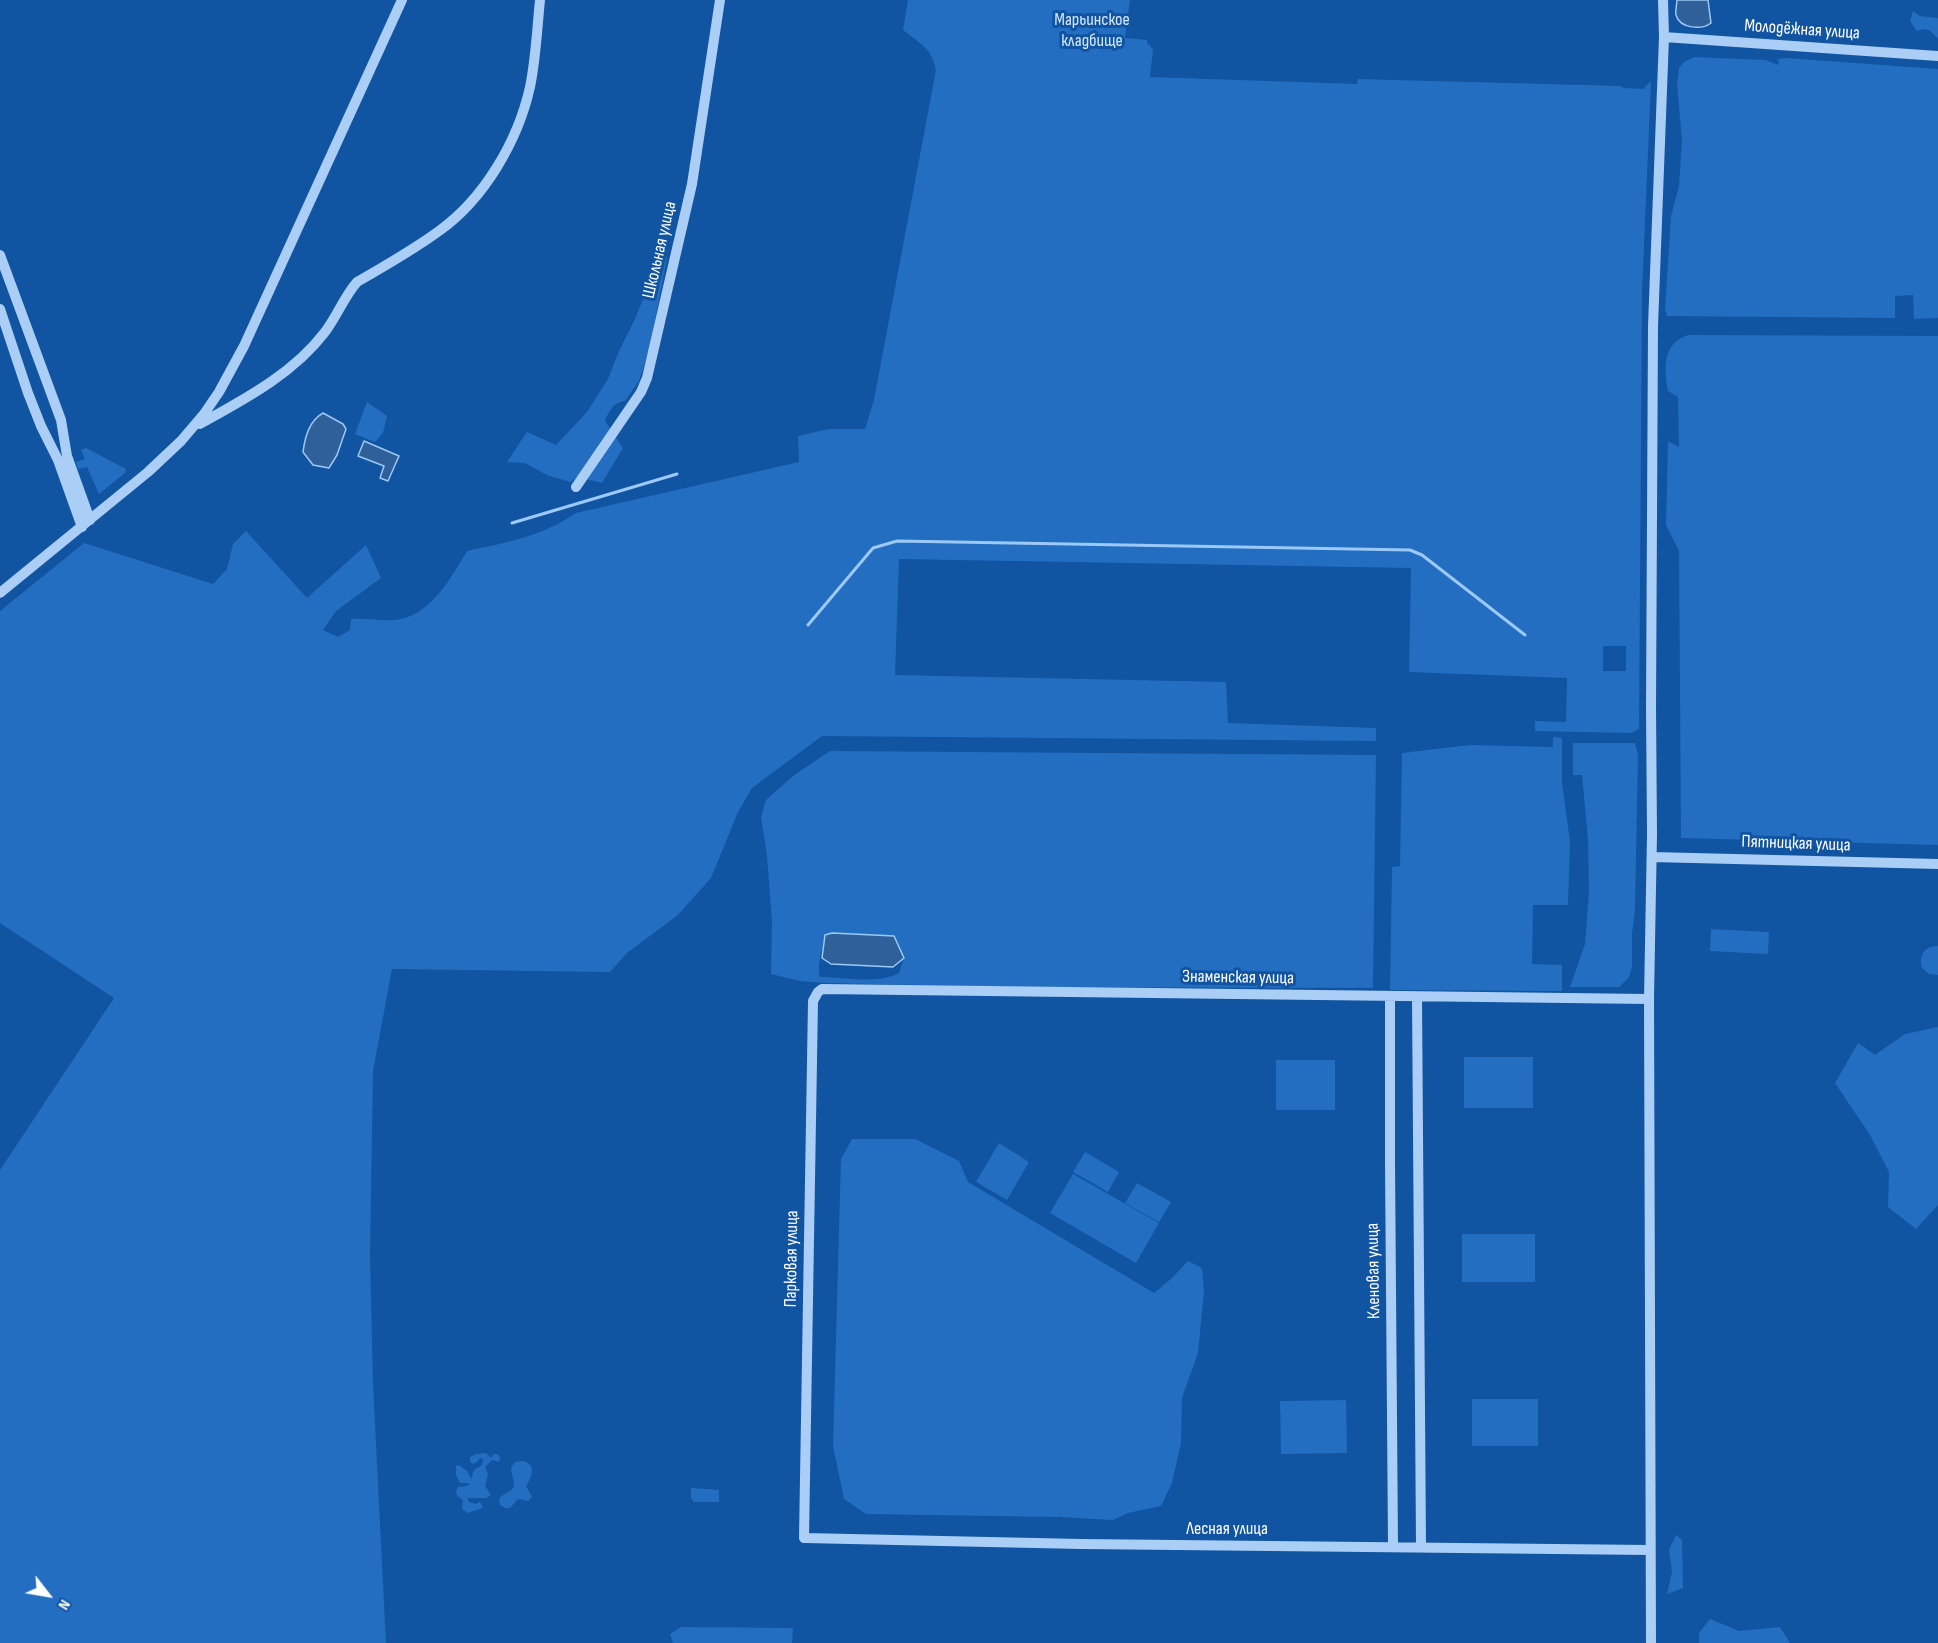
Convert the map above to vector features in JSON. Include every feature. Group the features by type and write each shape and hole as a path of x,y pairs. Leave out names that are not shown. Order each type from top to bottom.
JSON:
{"street":[{"path":"0,593 148,472 194,427 219,392 244,346 402,0"},
{"path":"194,427 265,387 315,344 336,316 348,292 357,282 440,231 477,194 506,149 525,105 534,61 540,0"},
{"name":"Школьная улица","path":"576,487 641,392 647,378 692,184 720,0"},
{"path":"1651,1643 1649,999 1652,857 1653,326 1664,37 1663,0"},
{"name":"Молодёжная улица","path":"1664,37 1938,56"},
{"path":"0,255 61,420 67,456 86,524"},
{"path":"0,309 41,426 86,524"},
{"name":"Пятницкая улица","path":"1652,857 1938,864"},
{"name":"Знаменская улица","path":"827,988 1649,999"},
{"name":"Парковая улица","path":"804,1538 813,1001 818,992 827,988"},
{"name":"Кленовая улица","path":"1390,996 1389,1162 1393,1546"},
{"path":"1417,997 1421,1546"},
{"name":"Лесная улица","path":"804,1538 1070,1544 1650,1550"}],"green space":[{"name":"Марьинское кладбище","path":"908,0 1130,0 1125,38 1147,40 1153,49 1150,77 1357,84 1358,79 1620,86 1643,89 1651,81 1642,292 1639,729 1631,733 1535,731 1535,721 1566,722 1567,678 1409,672 1411,568 899,559 895,675 1226,682 1228,723 1376,728 1376,741 822,736 752,788 738,812 711,878 678,915 627,953 610,972 392,969 373,1071 370,1255 373,1384 386,1643 0,1643 0,1170 114,998 0,923 0,611 84,543 213,584 227,569 233,544 246,531 307,598 366,545 381,578 336,611 323,630 338,637 350,630 351,619 394,620 407,618 418,612 438,595 467,551 537,533 576,513 799,462 798,436 829,429 865,429 874,400 936,70 928,51 903,30","holes":["1603,646 1626,646 1626,671 1603,671"]},
{"path":"1913,11 1920,16 1938,18 1938,38 1927,29 1917,31 1910,21"},
{"path":"1694,57 1765,60 1779,65 1778,59 1786,58 1938,69 1938,318 1914,319 1913,295 1895,296 1895,318 1667,316 1665,309 1671,216 1679,186 1682,140 1677,84 1679,68 1684,62"},
{"path":"662,252 667,258 649,351 639,381 625,401 617,403 612,408 605,421 623,448 602,483 578,477 570,482 547,475 525,463 507,462 527,432 556,445 587,412 608,379"},
{"path":"1689,335 1938,336 1938,845 1681,838 1679,551 1666,525 1668,441 1679,447 1678,397 1668,391 1666,365 1669,350 1680,339"},
{"path":"367,402 387,416 383,433 375,442 355,434"},
{"path":"86,448 126,469 125,473 99,494 87,467 78,469 76,462 85,459 81,450"},
{"path":"1553,737 1562,738 1562,782 1570,842 1568,905 1533,905 1532,964 1562,965 1562,991 1390,990 1392,867 1400,866 1402,753 1470,745 1553,747"},
{"path":"1573,743 1635,743 1638,754 1632,967 1629,977 1619,987 1570,987 1585,944 1589,892 1588,840 1582,775 1573,775"},
{"path":"830,751 1376,755 1373,988 1015,987 824,983 800,981 771,974 772,922 767,856 761,817 766,800 793,776","holes":["825,935 904,958 899,973 880,979 820,977 819,973"]},
{"path":"1711,929 1769,932 1768,954 1710,951"},
{"path":"1938,946 1938,975 1929,974 1922,968 1922,955 1929,948"},
{"path":"1938,1027 1938,1205 1916,1229 1888,1207 1889,1172 1870,1135 1835,1083 1858,1043 1875,1055 1905,1034"},
{"path":"1464,1057 1533,1057 1533,1108 1464,1108"},
{"path":"1276,1060 1335,1060 1335,1110 1276,1110"},
{"path":"852,1139 915,1139 959,1161 968,1182 1154,1293 1188,1261 1202,1268 1204,1291 1198,1353 1182,1398 1181,1443 1172,1483 1161,1506 1128,1513 1113,1520 866,1514 844,1499 833,1446 841,1159"},
{"path":"999,1143 1029,1162 1007,1200 976,1182"},
{"path":"1085,1152 1119,1172 1108,1192 1073,1172"},
{"path":"1073,1174 1159,1223 1136,1263 1050,1213"},
{"path":"1137,1183 1171,1202 1159,1222 1125,1203"},
{"path":"1462,1234 1535,1234 1535,1282 1462,1282"},
{"path":"1472,1399 1538,1399 1538,1446 1472,1446"},
{"path":"1346,1400 1347,1453 1281,1454 1280,1401"},
{"path":"486,1453 491,1458 494,1454 500,1457 499,1462 492,1460 485,1467 488,1474 485,1486 491,1495 487,1498 467,1498 469,1502 481,1503 483,1508 468,1513 462,1509 463,1500 457,1496 456,1492 458,1487 467,1486 470,1483 460,1483 456,1475 456,1466 459,1465 468,1472 471,1479 474,1470 482,1465 483,1459 480,1458 473,1464 470,1462 470,1457"},
{"path":"523,1461 532,1468 526,1486 532,1497 528,1501 518,1499 510,1508 505,1508 500,1505 499,1499 514,1487 511,1468 515,1462"},
{"path":"691,1488 719,1490 719,1502 693,1502"},
{"path":"1676,1535 1682,1540 1683,1588 1667,1594 1672,1572 1669,1550"},
{"path":"1710,1619 1739,1631 1780,1627 1790,1643 1699,1643 1699,1633"},
{"path":"681,1627 793,1628 792,1643 673,1643 670,1634"}],"shaded area":[{"path":"1677,0 1708,0 1711,23 1702,27 1686,26 1678,20 1676,15"},
{"path":"323,413 343,424 346,429 337,455 329,468 313,465 303,452 311,425"},
{"path":"364,441 399,456 388,481 380,478 384,466 358,456"},
{"path":"832,933 894,936 904,958 893,967 831,964 822,958 825,935"}],"waterway":[{"path":"512,523 677,474"},
{"path":"808,625 873,548 897,541 1410,550 1422,555 1525,635"}]}
